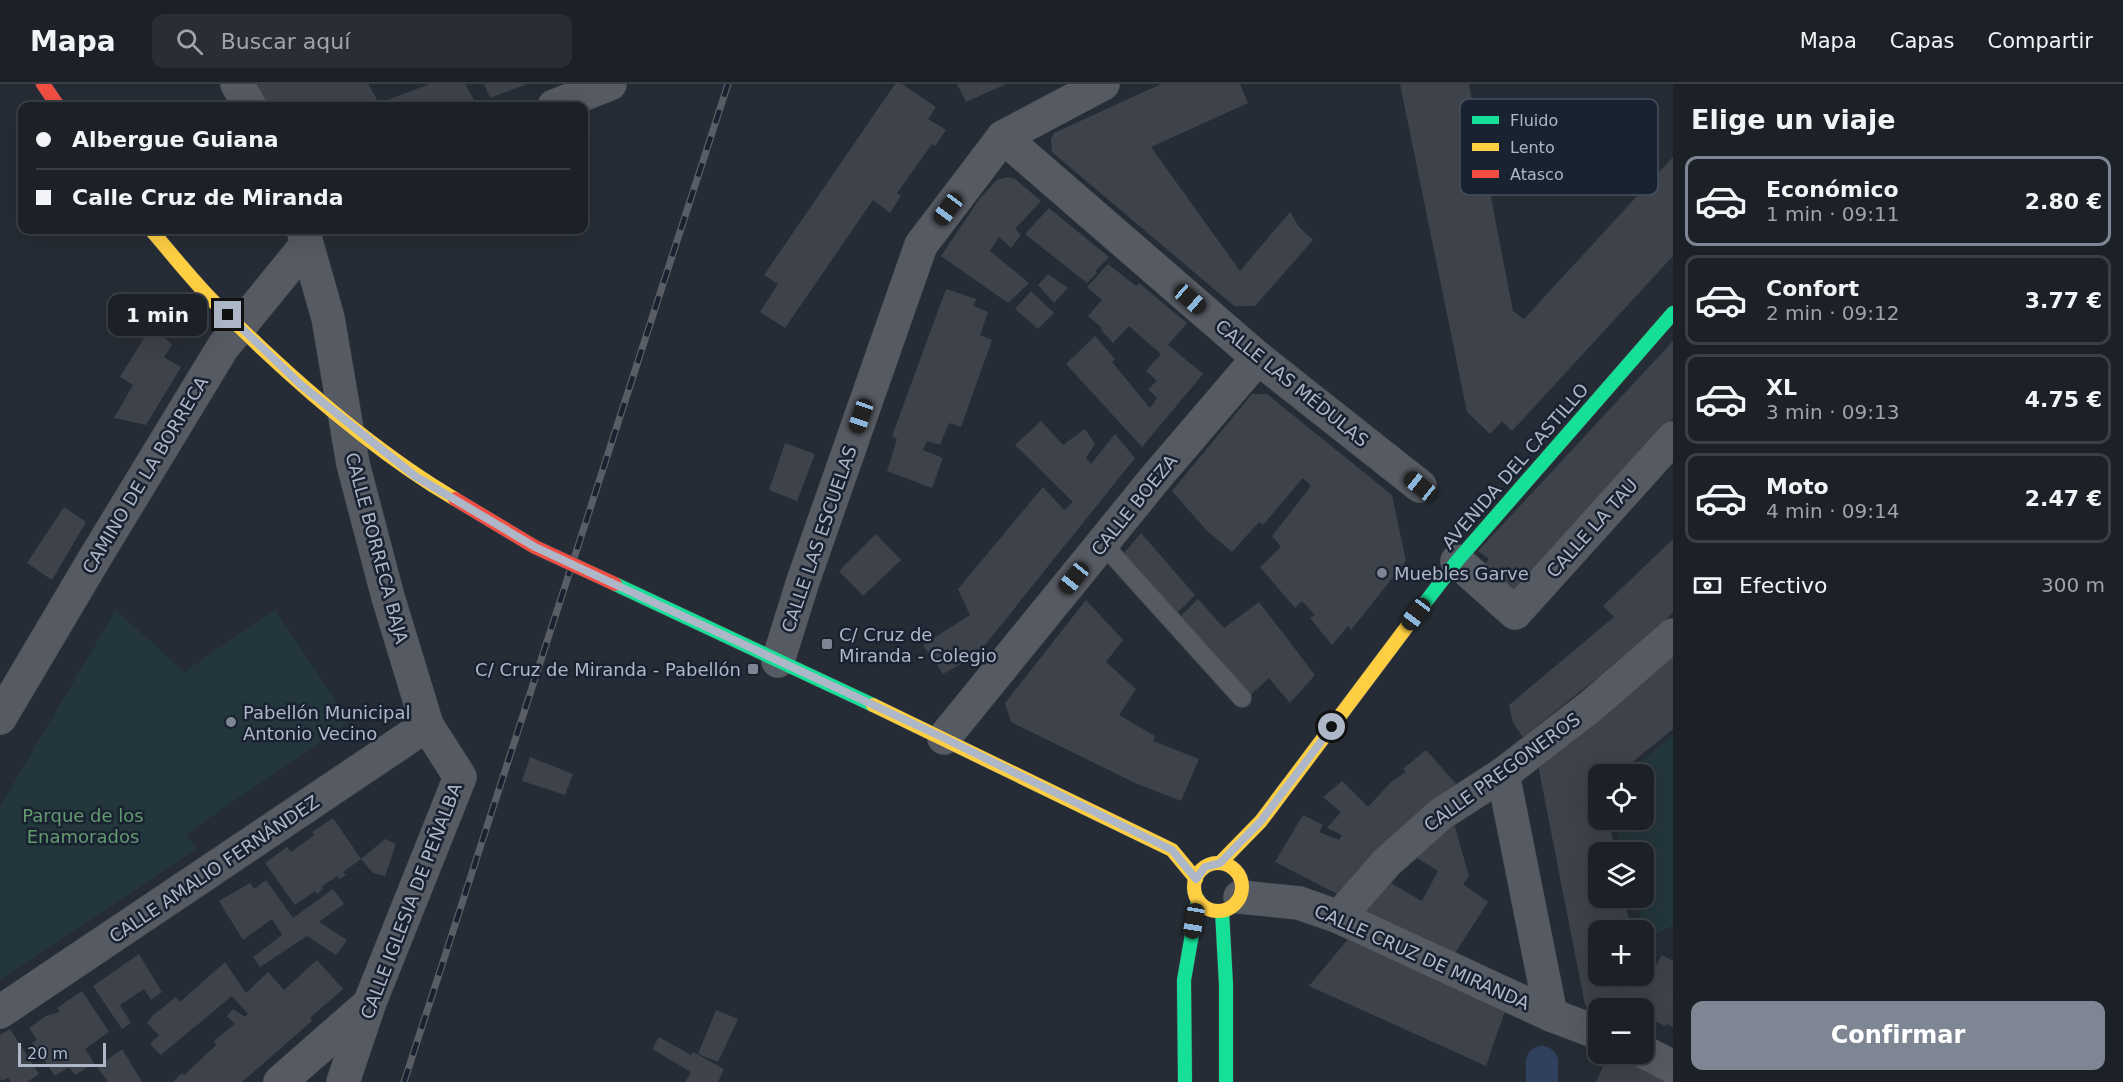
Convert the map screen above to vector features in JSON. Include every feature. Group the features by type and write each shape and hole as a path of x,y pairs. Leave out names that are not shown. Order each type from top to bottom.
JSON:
{"street":[{"path":"43,84 55,102"},
{"path":"237,84 247,102"},
{"path":"564,102 610,84"},
{"name":"CALLE LAS ESCUELAS","path":"778,661 803,581 921,245 1003,137 1103,84"},
{"name":"CALLE LAS MÉDULAS","path":"1003,137 1258,358 1420,486"},
{"path":"154,234 213,301 301,385 415,476 535,547 944,738 1172,850 1196,879"},
{"name":"CAMINO DE LA BORRECA","path":"0,718 223,347 305,237"},
{"name":"CALLE BORRECA BAJA","path":"305,237 328,318 353,464 388,597 427,725"},
{"name":"AVENIDA DEL CASTILLO","path":"1220,863 1261,821 1457,561 1673,312"},
{"name":"CALLE BOEZA","path":"944,738 1157,476 1258,358"},
{"name":"CALLE LA TAU","path":"1457,561 1515,613 1673,438"},
{"name":"CALLE PREGONEROS","path":"1339,916 1387,862 1441,814 1503,774 1590,706 1673,635"},
{"name":"CALLE IGLESIA DE PEÑALBA","path":"343,1082 370,1002 460,777 427,725"},
{"name":"CALLE AMALIO FERNÁNDEZ","path":"0,1012 427,725"},
{"path":"1503,774 1551,1015"},
{"name":"AVENIDA DEL CASTILLO","path":"1226,1082 1226,985 1234,895 1261,821"},
{"path":"1185,1082 1185,980 1198,900 1194,885 1205,867 1220,863 1232,867 1234,895 1208,909 1198,900"},
{"name":"CALLE CRUZ DE MIRANDA","path":"1234,895 1299,903 1339,916 1551,1015 1588,1029"},
{"path":"280,1082 370,1002"},
{"path":"1654,1057 1673,1067"}],"lane":[{"path":"1102,543 1242,698"}],"green space":[{"name":"Parque de los Enamorados","path":"116,610 184,672 275,610 350,722 186,834 197,849 0,980 0,806"},
{"path":"1673,735 1673,926 1654,935 1654,920 1641,920 1638,908 1654,908 1654,842 1620,842 1617,830 1654,830 1654,764 1637,764"}],"building":[{"path":"255,84 368,84 378,102 264,102"},
{"path":"430,84 465,84 475,102 382,102"},
{"path":"484,84 527,84 490,98"},
{"path":"895,84 902,84 936,107 928,119 946,130 935,146 932,144 897,193 901,196 890,213 873,200 785,328 760,312 778,284 764,275"},
{"path":"957,84 1006,84 966,102"},
{"path":"1161,84 1240,84 1248,103 1151,147 1240,271 1290,212 1299,227 1313,240 1255,306 1234,306 1052,152 1051,139 1054,133"},
{"path":"1400,84 1469,84 1472,99 1460,99 1460,195 1491,195 1513,311 1524,319 1638,195 1658,195 1658,173 1673,157 1673,256 1512,431 1502,421 1490,434 1467,412"},
{"path":"1007,177 1015,179 1041,201 1015,229 1021,235 1011,248 999,237 990,251 1029,283 1008,303 941,256 980,198 997,180"},
{"path":"1049,208 1109,257 1087,283 1025,234"},
{"path":"1108,264 1136,286 1139,283 1187,323 1168,345 1203,374 1142,447 1066,364 1095,336 1115,359 1112,362 1150,408 1157,398 1148,389 1157,381 1146,371 1161,354 1129,326 1113,343 1101,330 1102,328 1088,316 1102,300 1087,287"},
{"path":"1048,274 1068,288 1054,303 1038,285"},
{"path":"946,289 976,299 974,306 988,312 980,335 992,340 961,427 949,423 940,445 927,441 923,450 943,458 932,488 887,471 897,439 892,436"},
{"path":"1031,291 1054,313 1038,329 1015,309"},
{"path":"152,325 172,345 164,357 181,367 146,425 114,418 133,385 120,377"},
{"path":"1673,341 1673,418 1507,600 1478,571 1489,559 1478,551"},
{"path":"1252,394 1267,394 1392,495 1406,561 1351,630 1348,626 1332,645 1310,618 1315,615 1302,601 1295,608 1260,567 1281,547 1272,536 1311,486 1303,478 1263,525 1259,522 1232,552 1207,531 1172,491"},
{"path":"1041,421 1063,445 1085,429 1095,444 1086,458 1091,464 1115,434 1135,458 977,655 943,674 923,645 970,615 958,589 1043,487 1064,510 1073,502 1015,445"},
{"path":"785,443 815,454 797,501 769,490"},
{"path":"64,507 86,522 52,580 27,563"},
{"path":"1141,533 1195,595 1173,617 1121,557"},
{"path":"876,534 901,560 863,596 839,571"},
{"path":"1673,539 1673,613 1523,737 1513,723 1509,705 1614,617 1603,606"},
{"path":"1198,599 1224,628 1259,602 1315,675 1290,703 1269,678 1247,698 1176,621"},
{"path":"1086,600 1123,640 1106,662 1136,689 1119,715 1155,736 1153,741 1199,759 1181,801 1135,783 1011,722 1005,703"},
{"path":"1673,653 1673,729 1630,764 1588,764 1588,830 1611,830 1613,842 1588,842 1588,908 1626,908 1629,920 1588,920 1588,986 1654,986 1654,969 1662,955 1673,961 1673,1027 1654,1021 1654,998 1588,998 1588,1005 1585,1005 1538,765"},
{"path":"1426,750 1459,787 1341,896 1275,862 1303,815 1323,825 1319,832 1339,840 1342,835 1327,828 1341,812 1323,797 1342,781 1368,807 1391,782 1406,772 1403,769"},
{"path":"530,757 573,774 565,795 522,781"},
{"path":"333,818 361,859 343,872 346,875 340,879 337,876 321,887 323,889 317,894 315,891 295,905 265,863 287,847 291,852 314,835 312,832"},
{"path":"1453,820 1469,876 1463,884 1488,902 1455,953 1420,939 1360,908 1382,878 1422,901 1438,871 1409,853"},
{"path":"385,839 396,844 385,876 373,873 361,859"},
{"path":"266,880 293,918 333,889 344,904 319,922 347,940 336,955 307,936 260,967 253,957 282,935 272,919 243,940 219,901 250,883 254,889"},
{"path":"1349,938 1505,1011 1486,1066 1309,986"},
{"path":"139,954 162,992 151,1000 144,989 120,1005 131,1023 122,1029 93,986"},
{"path":"317,960 343,989 310,1018 312,1021 242,1082 173,1082 182,1073 184,1075 216,1045 214,1041 235,1024 227,1016 233,1009 245,1017 248,1014 232,996 161,1055 150,1044 159,1035 147,1023 152,1016 176,997 180,1002 225,962 246,993 268,972 284,990"},
{"path":"82,991 109,1032 85,1049 94,1063 75,1075 69,1067 55,1076 32,1043 37,1040 29,1028 46,1016 60,1012 57,1008"},
{"path":"716,1010 738,1019 718,1062 698,1054"},
{"path":"10,1029 39,1074 27,1082 11,1082 8,1078 1,1081 0,1079 0,1035"},
{"path":"659,1037 691,1055 693,1052 724,1069 718,1082 685,1082 691,1072 652,1049"},
{"path":"122,1049 142,1082 108,1082 97,1067"},
{"path":"1604,1064 1639,1064 1655,1070 1672,1082 1596,1082"}],"waterway":[{"path":"1542,1062 1542,1082"}],"railway":[{"path":"404,1082 728,84"}],"traffic: fast":[{"path":"1421,608 1457,561 1673,313"},
{"path":"615,584 873,705"},
{"path":"1185,1082 1184,980 1198,900"},
{"path":"1222,911 1226,985 1226,1082"}],"traffic: slow":[{"path":"154,234 214,302 269,356 359,433 455,499"},
{"path":"1220,863 1261,821 1421,608"},
{"path":"873,705 1172,850 1196,879"},
{"path":"1213,863 1223,863 1235,870 1242,882 1242,887 1242,892 1235,904 1223,911 1213,911 1198,900 1194,892 1194,882 1205,867 1213,863"}],"traffic: jam":[{"path":"43,84 55,102"},
{"path":"455,499 535,547 615,584"}],"place":[{"name":"Muebles Garve","path":"1382,573"},
{"name":"C/ Cruz de Miranda - Colegio","path":"827,644"},
{"name":"C/ Cruz de Miranda - Pabellón","path":"753,669"},
{"name":"Pabellón Municipal Antonio Vecino","path":"231,722"}],"route":[{"path":"228,315 301,385 415,476 535,547 944,738 1172,850 1196,879 1205,867 1220,863 1261,821 1332,727"}]}
